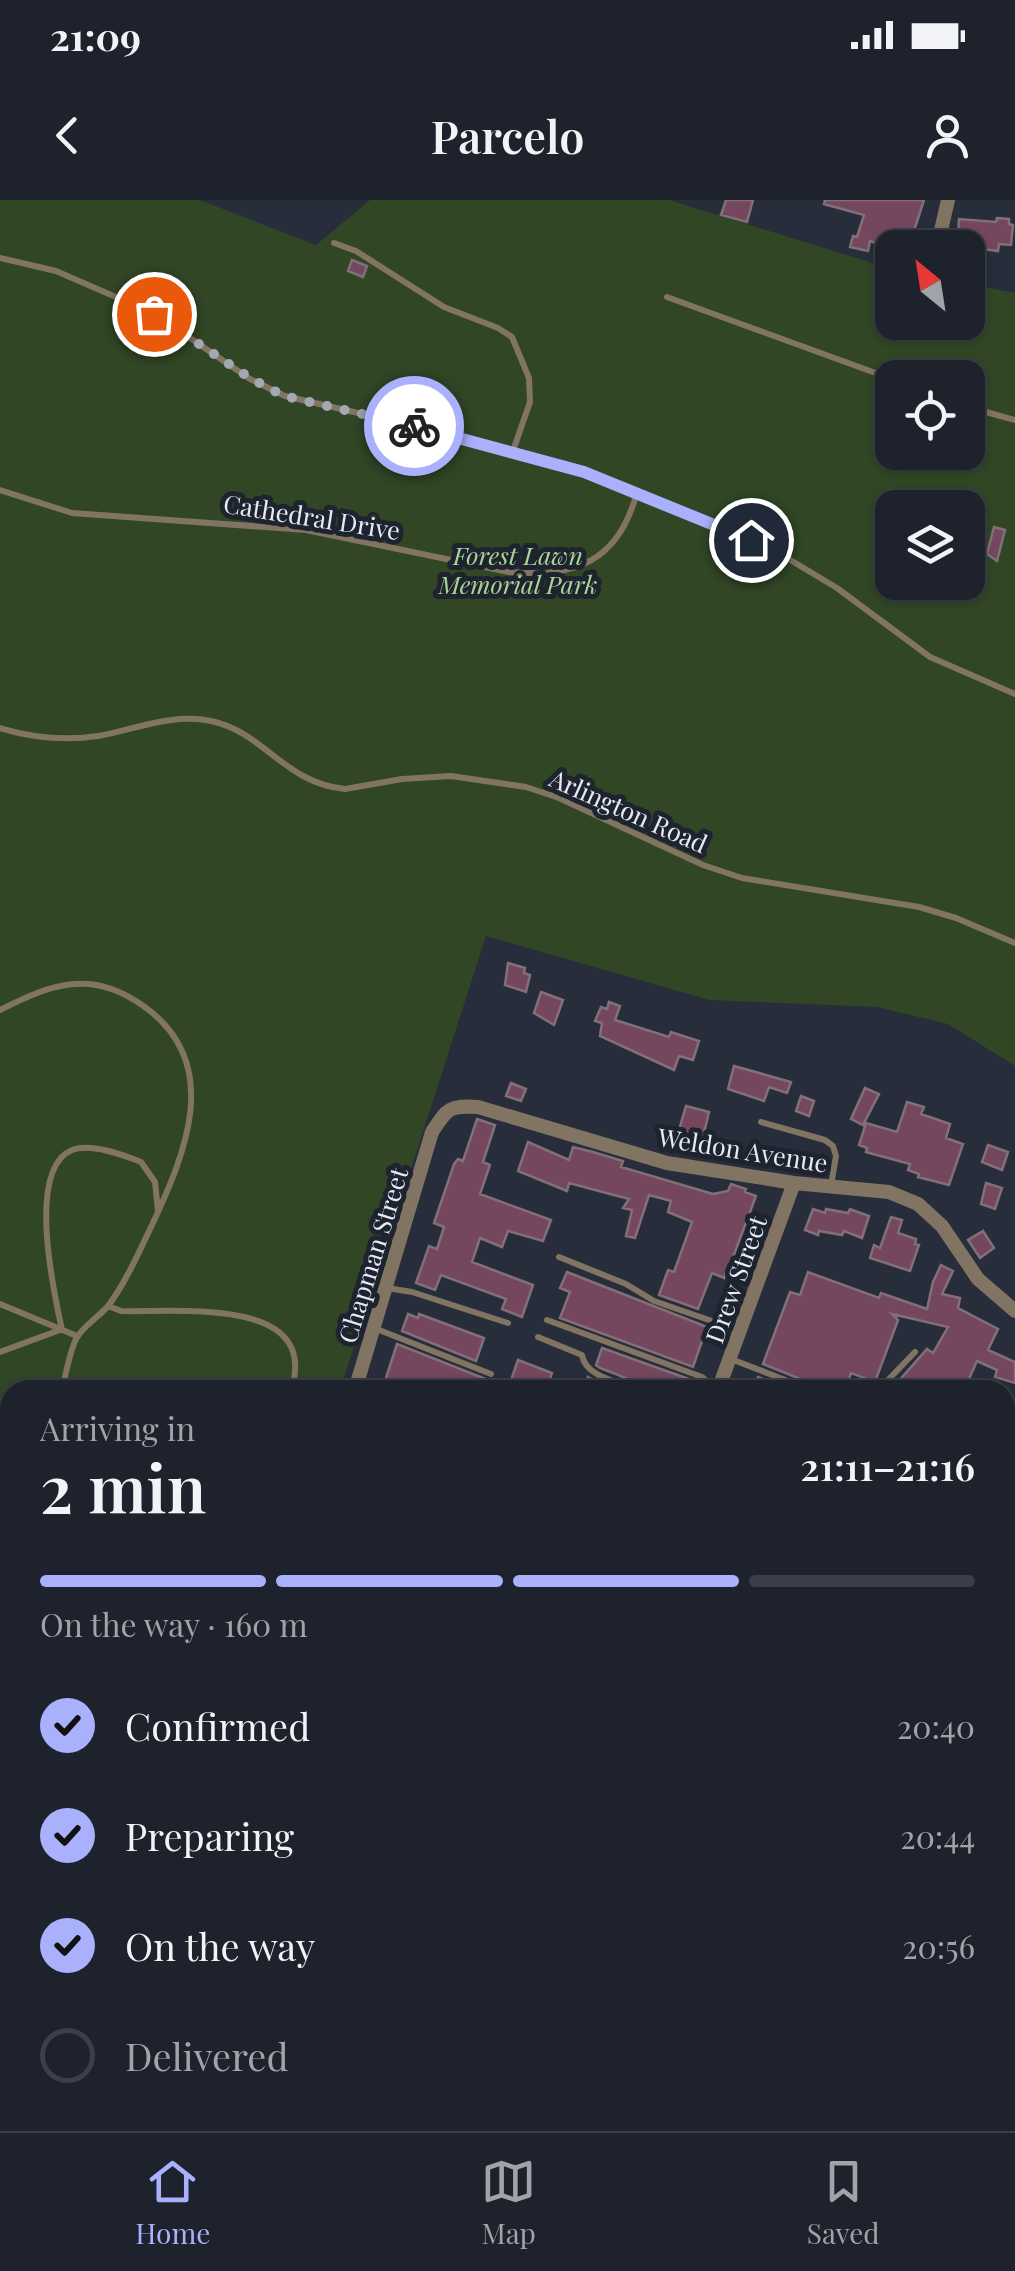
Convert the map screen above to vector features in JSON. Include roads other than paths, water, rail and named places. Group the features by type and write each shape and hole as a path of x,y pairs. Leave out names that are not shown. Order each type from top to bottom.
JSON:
{"street":[{"path":"941,230 948,200"},
{"name":"Weldon Avenue","path":"432,1132 446,1110 478,1107 667,1163 794,1184 889,1192 918,1204 942,1226 978,1279 1015,1311"},
{"name":"Chapman Street","path":"358,1380 432,1132"},
{"name":"Drew Street","path":"721,1380 794,1184"}],"lane":[{"path":"334,242 444,308 512,337 530,378 530,402 513,451"},
{"path":"0,258 56,271 154,314 284,396 513,451 638,492 772,550 837,588 930,658 1015,694"},
{"path":"667,297 875,373"},
{"path":"985,412 1015,420"},
{"name":"Cathedral Drive","path":"0,490 72,513 306,530 534,574 572,570 607,550 629,521 638,492"},
{"name":"Arlington Road","path":"0,728 30,736 72,739 173,718 196,718 232,727 303,778 332,788 428,777 498,781 560,798 742,878 919,907 1015,943"},
{"path":"0,1010 52,986 87,983 128,996 145,1006 168,1030 186,1066 192,1107 184,1151 158,1212 108,1306 77,1336 65,1380"},
{"path":"762,1122 825,1140 833,1146 836,1156 831,1187"},
{"path":"62,1330 47,1233 49,1189 62,1157 72,1150 86,1148 141,1162 155,1182 158,1212"},
{"path":"559,1257 626,1284 654,1301 740,1331"},
{"path":"386,1288 412,1292 508,1324"},
{"path":"0,1304 77,1336"},
{"path":"108,1306 121,1311 211,1312 267,1324 286,1338 294,1353 293,1380"},
{"path":"547,1320 704,1380"},
{"path":"373,1328 491,1374"},
{"path":"0,1352 62,1330"},
{"path":"538,1337 582,1355 591,1372 612,1380"},
{"path":"888,1380 915,1352"},
{"path":"730,1358 786,1380"}],"park label":[{"name":"Forest Lawn Memorial Park","path":"518,568"}]}
